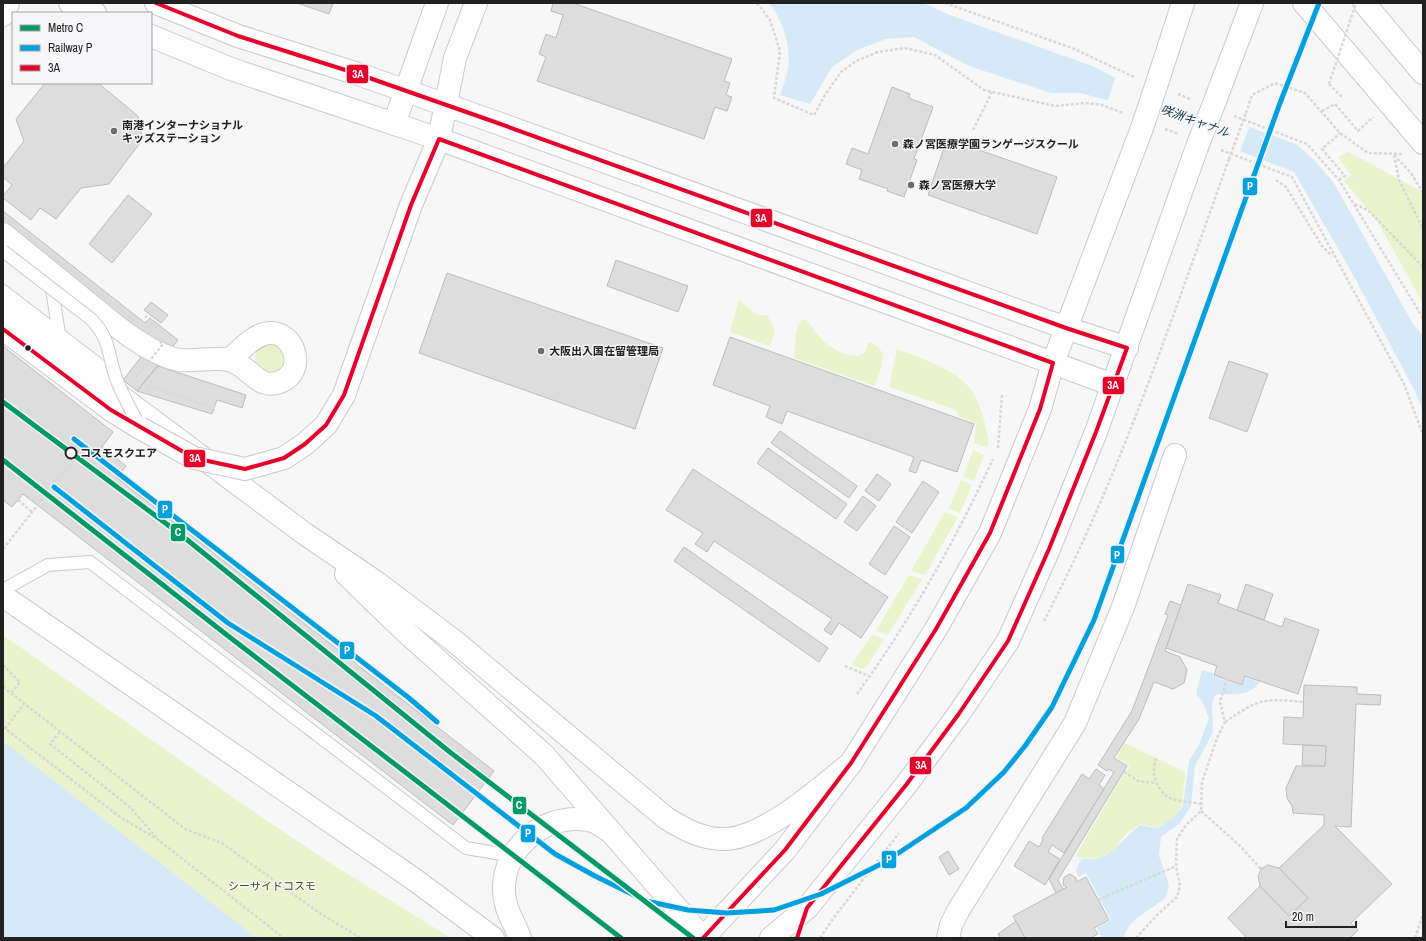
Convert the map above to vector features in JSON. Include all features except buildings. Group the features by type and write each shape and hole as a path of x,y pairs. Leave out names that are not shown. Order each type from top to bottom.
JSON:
{"street":[{"path":"3,15 8,3"},
{"path":"70,3 92,12"},
{"path":"156,3 238,36 405,90 1066,328 1127,348"},
{"path":"394,124 437,3"},
{"path":"3,329 111,410 194,458 245,470 284,458 305,444 326,425 344,395 411,205 439,140 455,58 476,3"},
{"path":"305,534 407,633 544,755 703,938 785,850 851,762 936,629 990,533 1040,409 1053,363 1066,328 1151,128 1158,80 1183,3"},
{"path":"771,938 807,908 906,785 958,716 1008,641 1049,549 1127,348 1190,141 1215,102 1252,3"},
{"path":"1304,3 1423,143"},
{"path":"1364,3 1423,73"},
{"path":"152,36 231,69 439,140 1113,385"},
{"path":"3,234 150,350 174,359 229,360"},
{"path":"3,309 305,534 376,582 453,640 666,818 694,834 710,838 727,839 744,835 763,826 796,806 851,762"},
{"path":"948,938 951,925 958,911 1075,723 1123,607 1175,455"},
{"path":"3,596 415,880 494,938"},
{"path":"520,938 508,915 504,895 506,875 513,856 528,837 548,824 577,819 595,822 614,834"},
{"path":"415,880 512,938"},
{"path":"797,938 807,908"}],"lane":[{"path":"3,251 90,319 102,332 108,345 115,377 140,428"},
{"path":"52,289 59,334"},
{"path":"3,291 115,377"},
{"path":"3,590 48,565 90,562 466,848 513,856"}],"path":[{"path":"757,3 770,20 780,51 774,98 814,115 825,95 841,72 856,62 878,52 905,48 935,55 984,90 1055,106 1085,103 1102,105 1124,114"},
{"path":"1342,97 1329,84 1356,3"},
{"path":"1229,159 1252,95 1275,83 1305,93 1340,133 1368,154 1394,155 1410,173 1423,193"},
{"path":"973,130 992,92"},
{"path":"1322,111 1335,104 1358,131 1374,116"},
{"path":"1151,128 1190,141"},
{"path":"1339,180 1346,176 1322,149 1340,133"},
{"path":"1219,150 1292,177 1325,236 1334,258 1404,384 1423,435"},
{"path":"1394,155 1399,180 1423,229"},
{"path":"1276,180 1286,186 1322,246 1334,258"},
{"path":"1353,204 1369,211 1423,267"},
{"path":"3,217 163,344 133,381"},
{"path":"142,385 215,408"},
{"path":"857,694 898,636 937,571 983,480 998,448 1002,394"},
{"path":"3,549 74,459"},
{"path":"18,500 32,512"},
{"path":"4,666 20,682 11,693"},
{"path":"846,666 869,676"},
{"path":"1225,722 1220,702 1227,679"},
{"path":"3,687 185,829 222,843 321,914 361,938"},
{"path":"1136,938 1158,914 1177,897 1180,886 1176,866 1178,839 1186,825 1201,811 1202,782 1217,738 1225,722 1258,701 1274,700 1304,702"},
{"path":"24,704 4,728 120,817 157,839 284,938"},
{"path":"60,732 50,744 130,807 157,839"},
{"path":"1156,758 1153,771 1155,780 1169,797 1182,801 1202,804"},
{"path":"1124,772 1138,781 1153,782 1158,784"},
{"path":"1201,811 1240,846 1261,869"},
{"path":"1098,900 1176,866"},
{"path":"1415,938 1423,914"}],"green space":[{"path":"1349,152 1423,192 1423,303 1376,219 1344,181 1351,175 1338,157"},
{"path":"739,300 757,315 767,315 775,330 770,346 730,332"},
{"path":"804,319 807,320 822,340 833,348 848,355 856,356 862,354 866,350 868,342 880,349 883,360 882,367 874,386 794,358 798,325"},
{"path":"270,344 281,348 285,359 281,370 270,374 259,370 255,359 259,348"},
{"path":"897,349 942,367 959,378 971,389 982,412 989,444 986,447 974,443 976,424 959,416 956,410 889,387"},
{"path":"973,450 984,455 974,481 963,477"},
{"path":"961,480 972,485 960,513 949,508"},
{"path":"945,512 958,517 925,575 911,571"},
{"path":"909,575 922,579 888,635 876,631"},
{"name":"シーサイドコスモ","path":"3,635 241,803 330,863 451,938 257,938 3,741"},
{"path":"872,635 884,639 867,666 862,669 852,664"},
{"path":"1125,743 1185,772 1182,805 1176,815 1163,825 1156,827 1140,824 1128,832 1112,852 1098,858 1080,858 1076,855 1124,772 1130,766 1116,758"}],"water":[{"name":"咲洲キャナル","path":"769,3 923,3 952,16 1092,66 1114,77 1296,144 1314,160 1334,183 1413,324 1423,336 1423,411 1415,391 1351,271 1294,172 1107,100 1080,93 1051,93 969,66 914,37 886,39 857,50 832,67 810,104 780,95 786,78 789,60 787,42 782,25"},
{"path":"1202,670 1213,673 1213,676 1242,686 1246,677 1260,682 1251,690 1240,694 1218,694 1214,697 1212,704 1213,732 1195,766 1191,806 1180,823 1161,837 1159,856 1169,885 1166,897 1135,920 1126,931 1124,938 1102,938 1097,928 1111,920 1086,873 1078,877 1076,870 1081,859 1097,859 1105,856 1140,825 1156,828 1163,825 1176,815 1183,806 1189,761 1199,745 1209,718 1202,701 1196,694"},
{"path":"3,741 257,938 3,938"}],"pier":[{"path":"1116,76 1250,125 1240,152 1107,102"}],"metro line":[{"name":"C","path":"3,402 180,534 451,753 693,938"},
{"name":"C","path":"3,460 232,639 621,938"}],"rail line":[{"name":"P","path":"54,487 228,623 376,716 555,854 595,876 646,901 688,910 727,913 774,910 821,894 885,862 966,808 1004,772 1025,746 1052,707 1094,620 1280,103 1319,3"},
{"name":"P","path":"74,439 409,698 437,722"}],"transit line":[{"name":"3A","path":"156,3 238,36 358,74 492,121 1066,328 1127,348 1096,432 1049,549 1008,641 958,715 906,785 807,908 797,938"},
{"name":"3A","path":"3,329 111,410 194,458 245,469 284,458 305,444 326,425 344,395 411,205 439,139 1053,363 1040,409 990,533 936,629 851,763 785,850 703,938"}],"place":[{"name":"南港インターナショナル キッズステーション","path":"114,131"},
{"name":"森ノ宮医療学園ランゲージスクール","path":"895,144"},
{"name":"森ノ宮医療大学","path":"911,185"},
{"name":"大阪出入国在留管理局","path":"541,351"},
{"name":"コスモスクエア","path":"71,453"}]}
